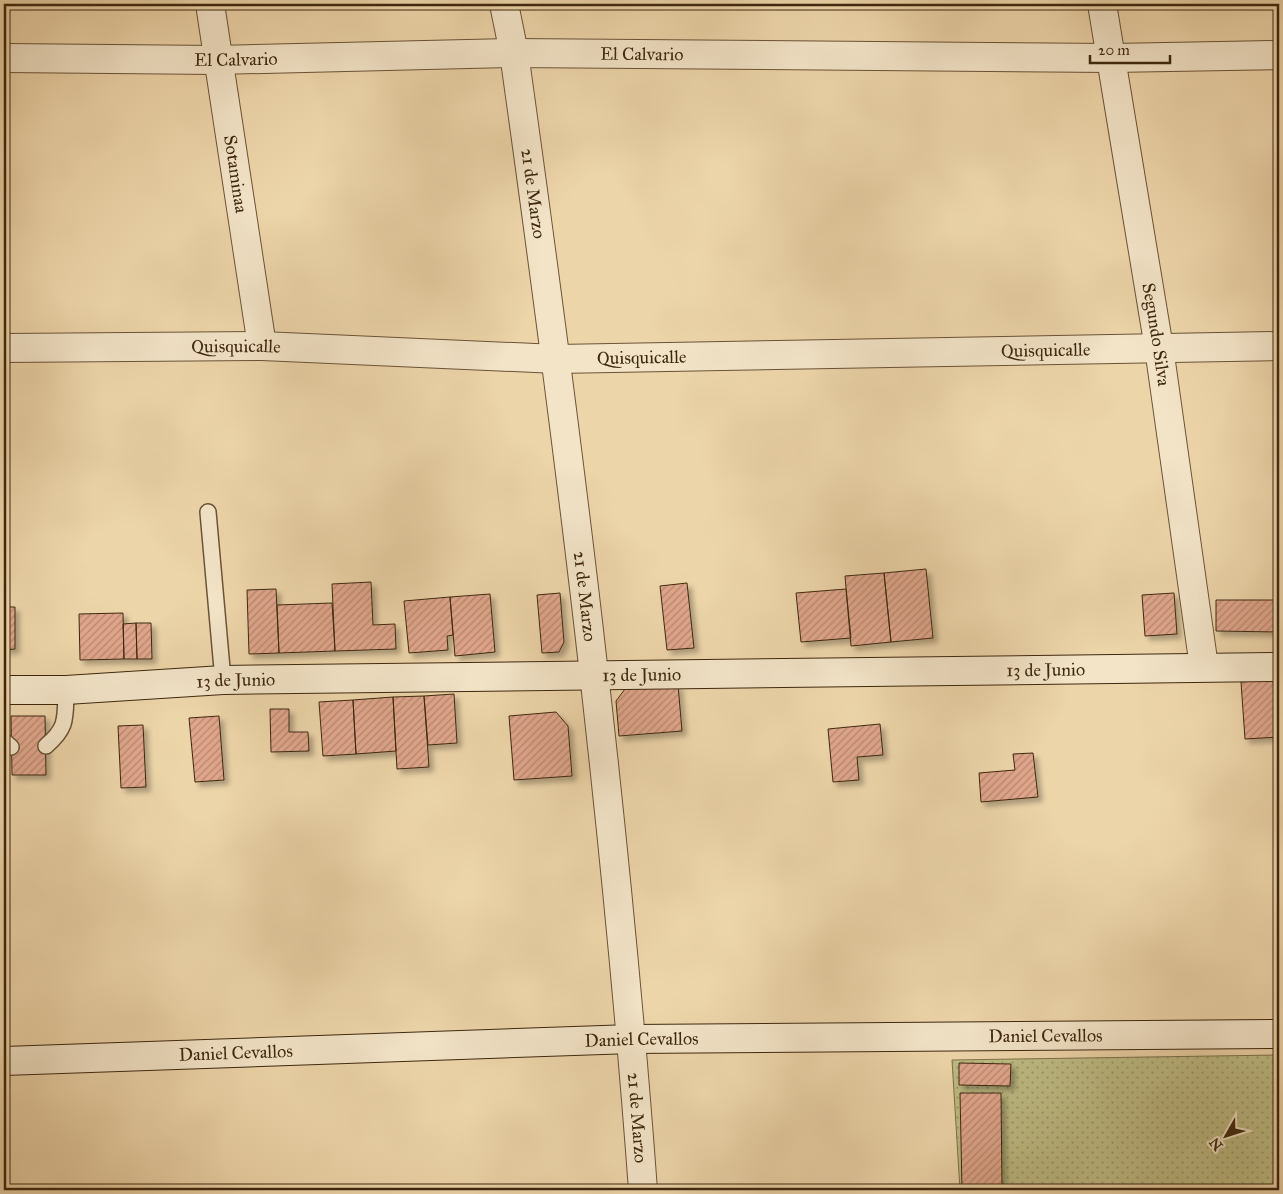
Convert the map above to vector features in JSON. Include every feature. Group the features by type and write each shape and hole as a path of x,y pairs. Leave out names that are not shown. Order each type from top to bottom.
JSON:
{"street":[{"name":"Sotaminaa","path":"210,4 262,346"},
{"name":"21 de Marzo","path":"504,4 514,53 557,359 594,676 632,1039 642,1190"},
{"name":"Segundo Silva","path":"1102,4 1159,348 1204,667"},
{"name":"El Calvario","path":"4,58 217,60 514,53 1112,58 1279,56"},
{"name":"Quisquicalle","path":"4,348 262,346 557,359 1279,346"},
{"name":"13 de Junio","path":"4,690 66,690 222,680 1279,667"},
{"name":"Daniel Cevallos","path":"4,1061 632,1039 1279,1034"}],"lane":[{"path":"208,512 222,680"},
{"path":"46,746 61,733 65,716 66,690"}],"shaded area":[{"path":"1279,1055 1279,1190 960,1190 952,1060"}],"building":[{"path":"1278,563 1279,563 1279,632"},
{"path":"926,569 933,638 891,642 884,573"},
{"path":"884,573 891,642 851,646 845,576"},
{"path":"371,582 373,625 395,624 396,649 335,651 332,584"},
{"path":"687,583 694,648 667,650 660,586"},
{"path":"276,589 279,653 249,654 247,590"},
{"path":"846,589 851,638 801,642 796,593"},
{"path":"560,593 564,642 559,652 542,653 537,595"},
{"path":"1174,593 1177,634 1145,636 1142,595"},
{"path":"490,594 495,652 455,656 450,597"},
{"path":"450,597 453,635 447,636 448,650 409,653 404,601"},
{"path":"1216,600 1278,600 1279,632 1216,631"},
{"path":"332,603 335,651 279,653 277,605"},
{"path":"4,607 15,607 15,649 4,650"},
{"path":"123,613 124,659 80,660 79,614"},
{"path":"136,623 137,659 124,659 123,624"},
{"path":"136,623 151,623 152,659 137,659"},
{"path":"1273,680 1274,690 1279,690 1279,737 1245,739 1241,682"},
{"path":"678,685 682,731 619,736 616,701 625,689"},
{"path":"454,694 457,743 428,745 424,696"},
{"path":"424,696 429,767 397,769 393,697"},
{"path":"393,697 396,751 356,754 353,700"},
{"path":"353,700 356,754 323,756 319,702"},
{"path":"270,709 289,709 289,732 308,732 309,751 271,752"},
{"path":"556,712 568,726 572,776 514,780 509,716"},
{"path":"11,716 45,716 46,775 12,775"},
{"path":"219,716 224,780 195,782 189,718"},
{"path":"880,724 883,755 857,757 859,780 833,782 828,729"},
{"path":"143,725 146,787 121,788 118,726"},
{"path":"1033,753 1038,797 981,802 979,773 1015,770 1013,754"},
{"path":"959,1063 1011,1064 1010,1086 959,1085"},
{"path":"960,1093 1001,1093 1002,1190 962,1190"}]}
